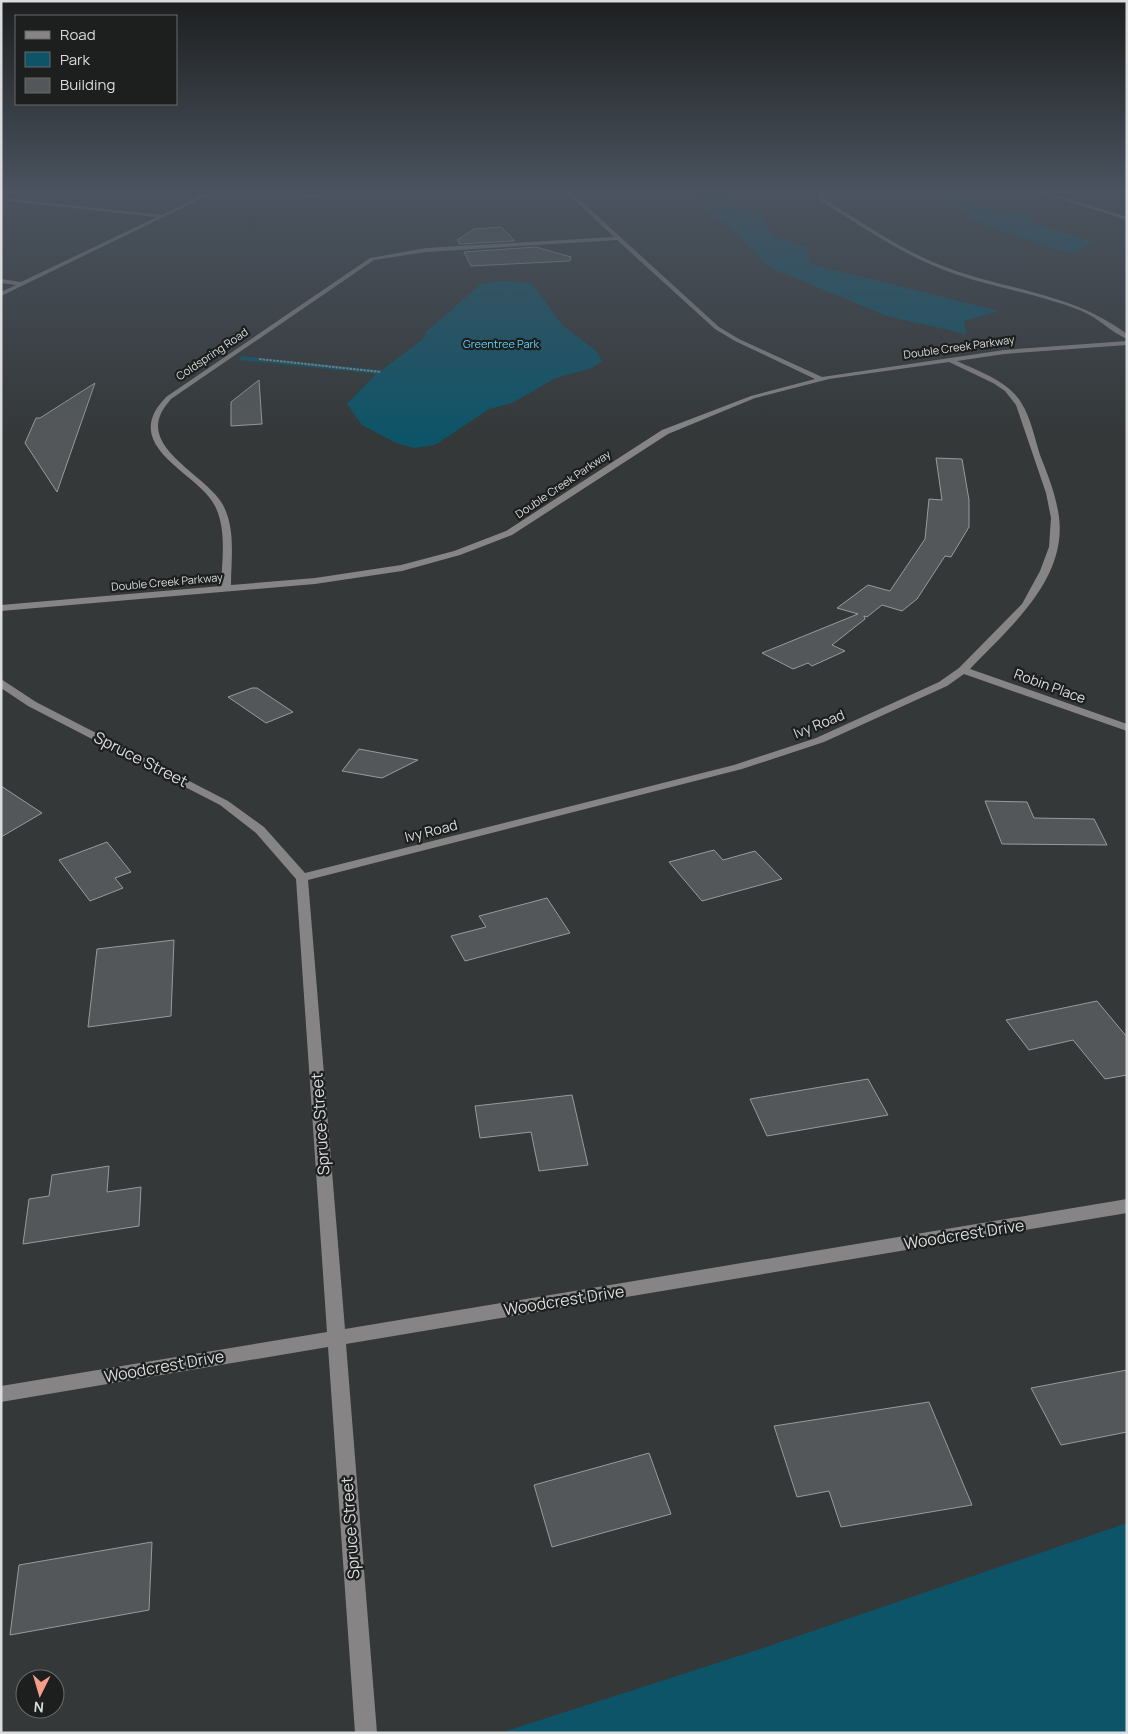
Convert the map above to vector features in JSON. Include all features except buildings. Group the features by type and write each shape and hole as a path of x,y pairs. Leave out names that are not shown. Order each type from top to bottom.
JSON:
{"street":[{"path":"1,294 45,273"},
{"name":"Coldspring Road","path":"226,589 225,528 220,507 203,485 170,458 155,438 153,426 157,413 168,398 350,273"},
{"path":"656,273 717,328 737,340 822,379"},
{"path":"960,273 1082,309 1106,320 1127,337"},
{"path":"1,281 22,284"},
{"name":"Double Creek Parkway","path":"1,608 315,582 369,574 457,553 508,533 529,522 664,432 720,408 822,379 1030,349 1127,343"},
{"name":"Ivy Road","path":"302,878 738,767 820,740 943,684 963,670 1026,605 1045,572 1053,547 1055,518 1050,494 1019,405 1007,390 995,382 950,360"},
{"name":"Robin Place","path":"963,670 1127,728"},
{"name":"Spruce Street","path":"1,682 32,704 224,803 260,830 302,878 366,1733"},
{"name":"Woodcrest Drive","path":"1,1394 1127,1206"}],"path":[{"path":"250,359 381,372"}],"green space":[{"path":"783,273 846,273 999,311 964,321 966,334 887,316"},
{"name":"Greentree Park","path":"500,281 529,283 534,286 562,325 595,350 602,361 592,368 556,378 512,403 489,409 435,445 414,448 396,443 362,425 347,404 376,374 239,360 242,356 382,370 424,338 427,331 481,284"},
{"path":"1127,1523 1127,1733 500,1733 766,1647"}]}
